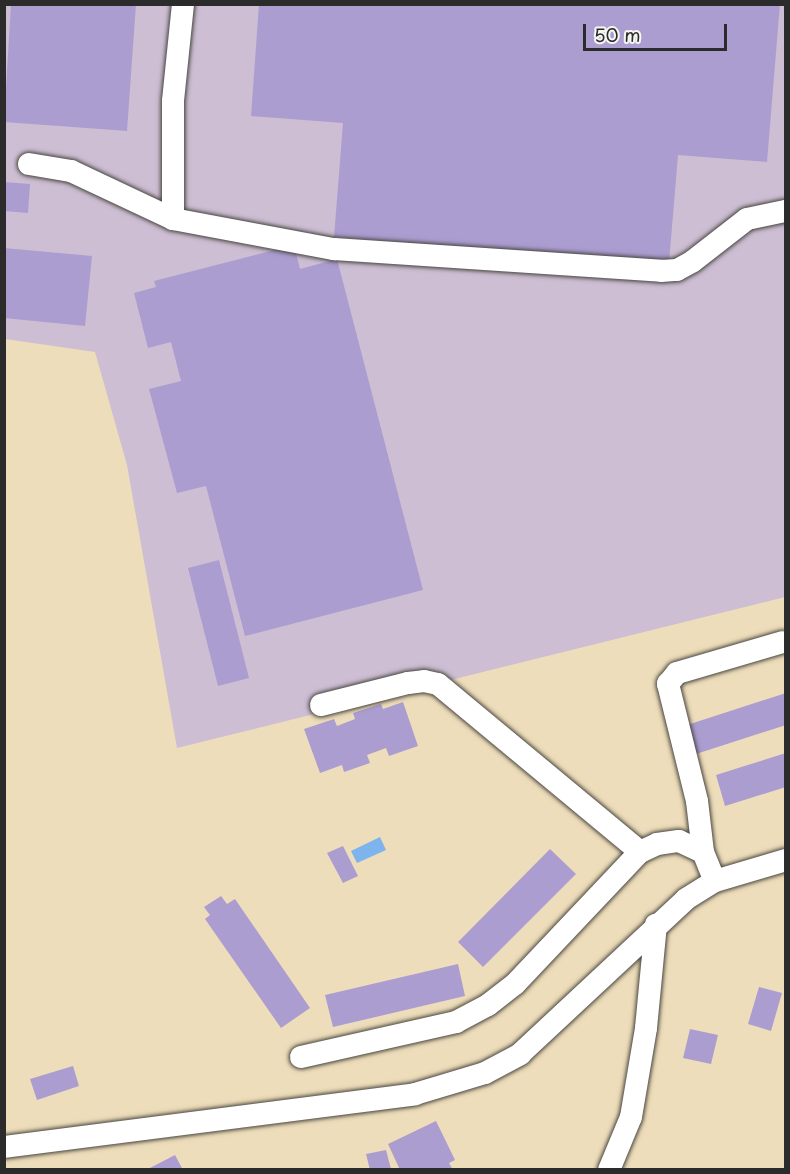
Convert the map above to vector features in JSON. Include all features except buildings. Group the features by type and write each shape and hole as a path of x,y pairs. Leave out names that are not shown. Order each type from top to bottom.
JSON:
{"street":[{"path":"173,219 173,101 183,4"},
{"path":"29,164 71,171 173,219 334,249 661,271 685,265 747,219 786,211"},
{"path":"715,881 703,852 697,801 668,684 677,673 783,642"},
{"path":"321,705 408,683 424,681 438,684 640,852"},
{"path":"301,1057 456,1022 488,1005 515,984 640,852 679,841 703,852"},
{"path":"4,1147 318,1109 415,1094 485,1073 520,1054 547,1031 656,924 715,881 786,861"},
{"path":"609,1170 631,1117 646,1028 656,924"}],"shaded area":[{"path":"5,5 785,5 785,597 177,748 127,465 95,352 5,339"}],"water":[{"path":"380,837 386,850 357,863 351,851"}]}
